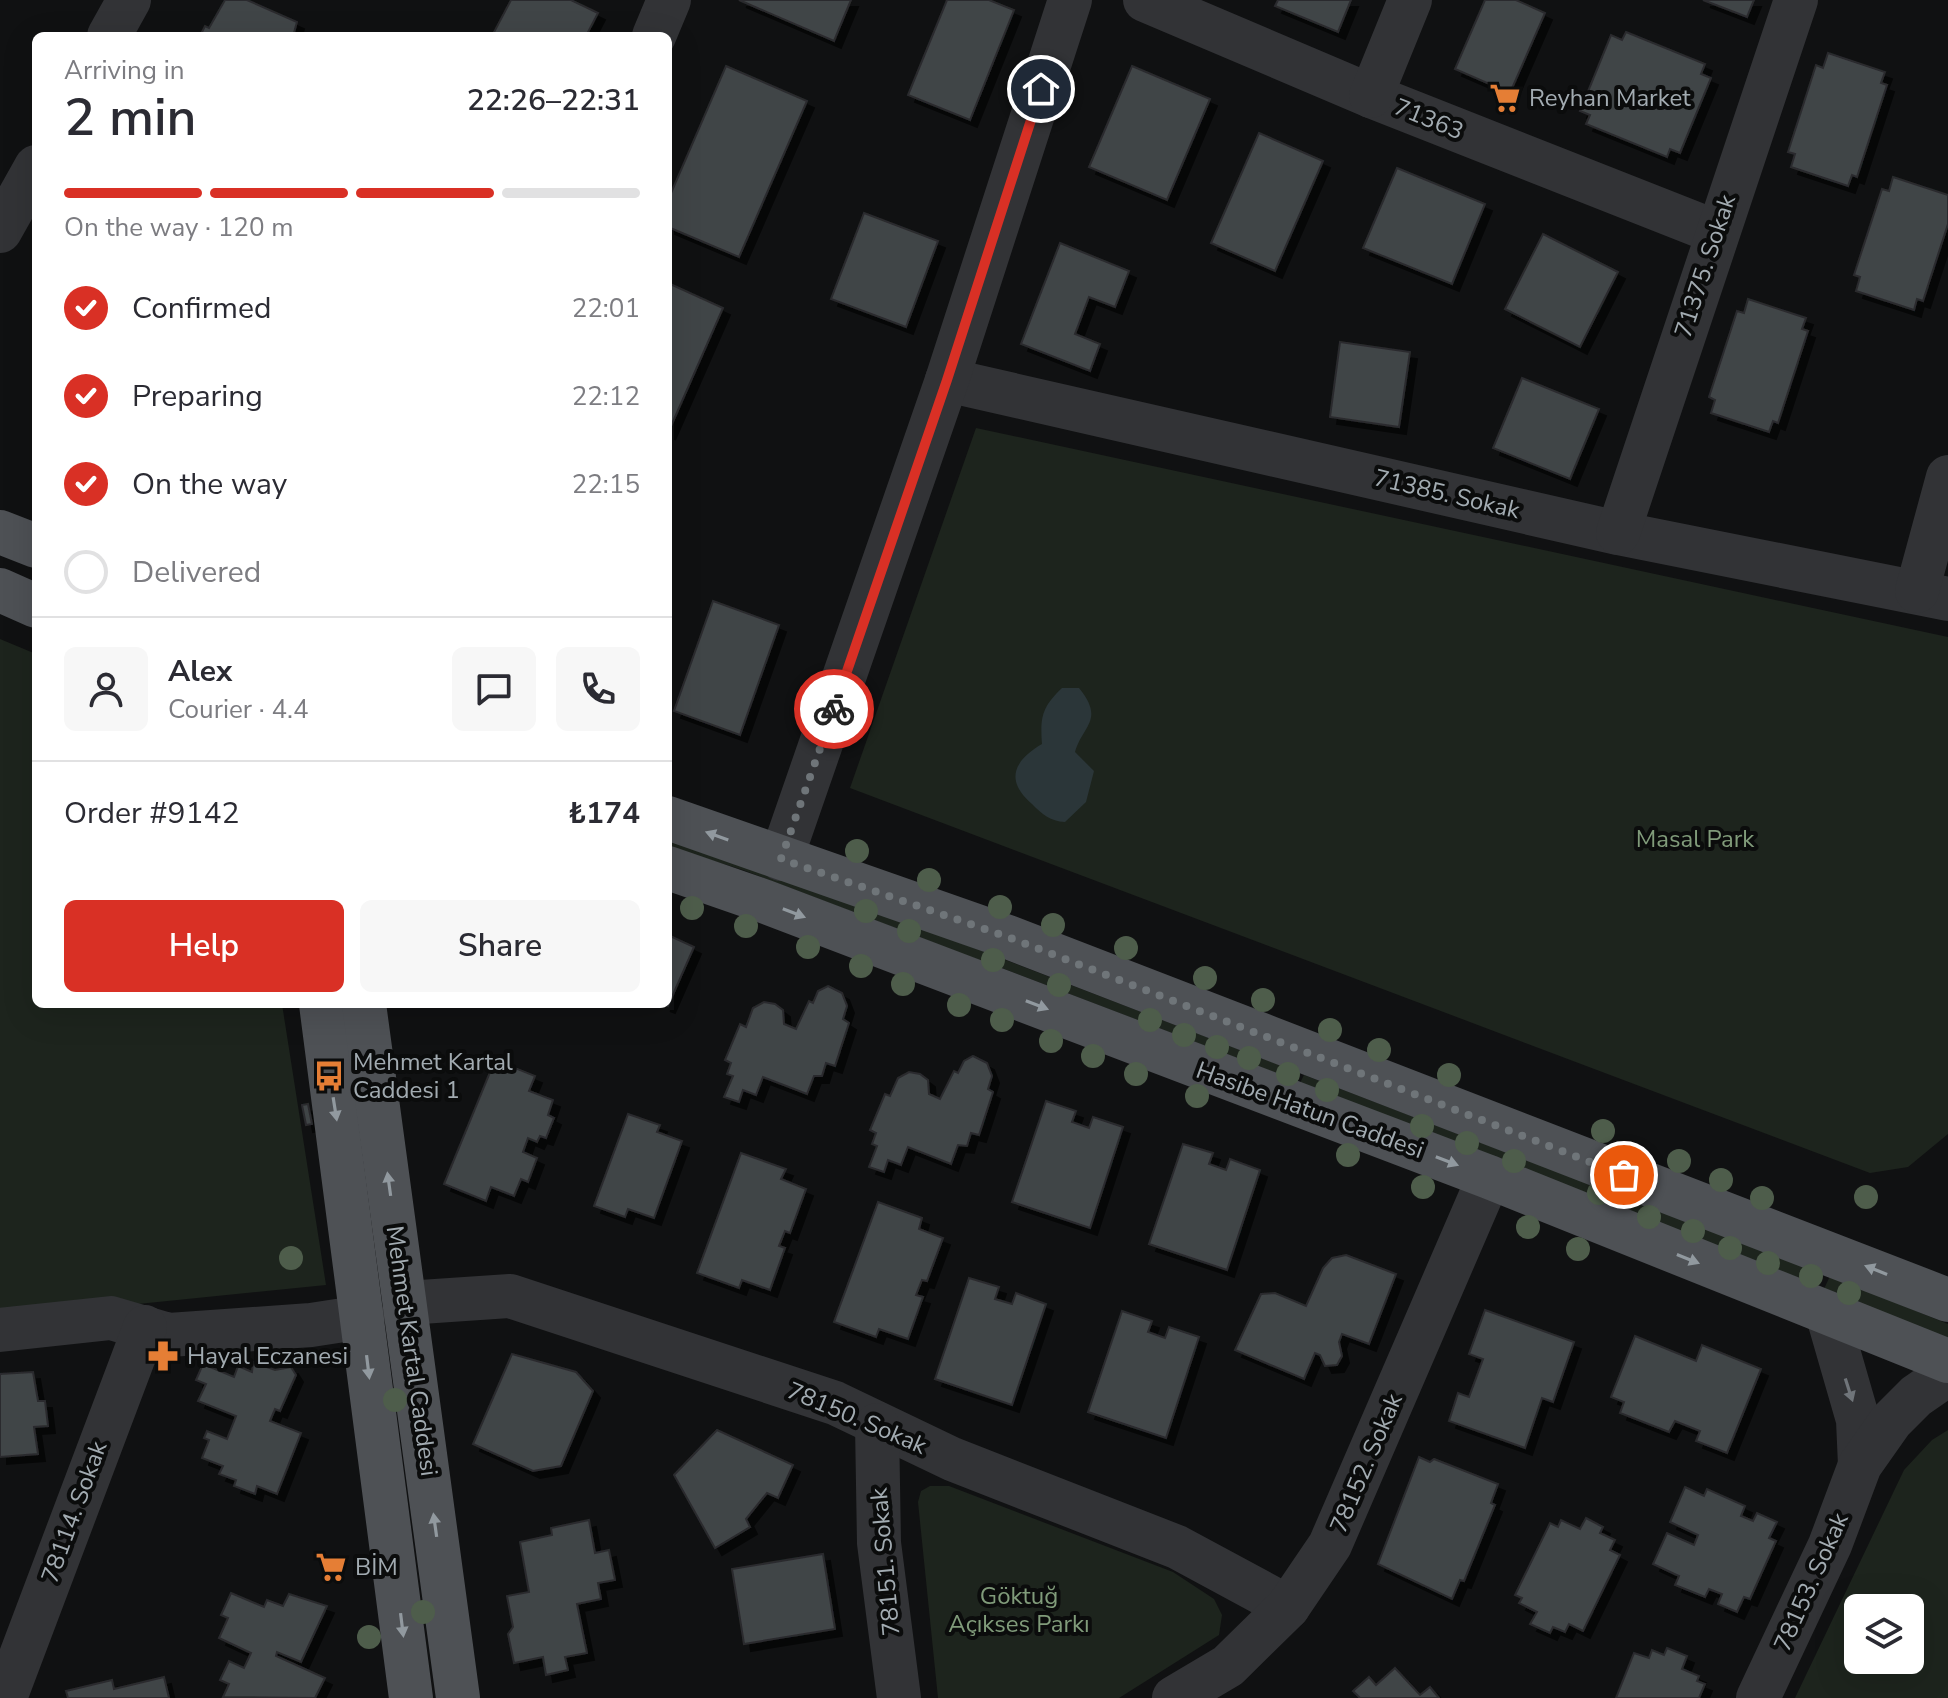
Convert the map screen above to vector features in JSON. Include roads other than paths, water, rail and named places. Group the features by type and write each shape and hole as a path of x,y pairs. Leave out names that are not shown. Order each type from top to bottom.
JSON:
{"main road":[{"path":"0,532 32,544"},
{"path":"0,590 32,604"},
{"path":"672,819 1008,937 1945,1290"},
{"name":"Hasibe Hatun Caddesi","path":"672,869 766,902 1489,1177 1828,1316 1948,1361"},
{"name":"Mehmet Kartal Caddesi","path":"322,1008 411,1698"},
{"name":"Mehmet Kartal Caddesi","path":"365,1008 458,1698"}],"street":[{"path":"111,32 129,0"},
{"path":"656,32 669,0"},
{"path":"781,859 947,380 1070,0"},
{"name":"71363","path":"1145,0 1371,96 1716,232"},
{"path":"1371,96 1410,0"},
{"name":"71375. Sokak","path":"1618,533 1796,0"},
{"path":"0,231 32,174"},
{"name":"71385. Sokak","path":"947,380 1618,533 1932,595"},
{"path":"1932,595 1948,477"},
{"name":"78152. Sokak","path":"1174,1698 1228,1666 1288,1607 1330,1545 1489,1177"},
{"name":"78150. Sokak","path":"406,1303 510,1296 835,1403 952,1459 1177,1547 1288,1607"},
{"name":"78153. Sokak","path":"1828,1316 1858,1420 1860,1465"},
{"path":"0,1330 111,1318 169,1335 311,1325 363,1317"},
{"name":"78114. Sokak","path":"5,1698 145,1327"},
{"name":"78153. Sokak","path":"1758,1698 1830,1545 1860,1465 1891,1421 1916,1396 1948,1374"},
{"name":"78151. Sokak","path":"877,1425 879,1543 899,1698"}],"place":[{"name":"Reyhan Market","path":"1505,98"},
{"name":"Mehmet Kartal Caddesi 1","path":"329,1076"},
{"name":"Hayal Eczanesi","path":"163,1356"},
{"name":"BİM","path":"331,1567"}],"park label":[{"name":"Masal Park","path":"1695,839"},
{"name":"Göktuğ Açıkses Parkı","path":"1019,1610"}]}
